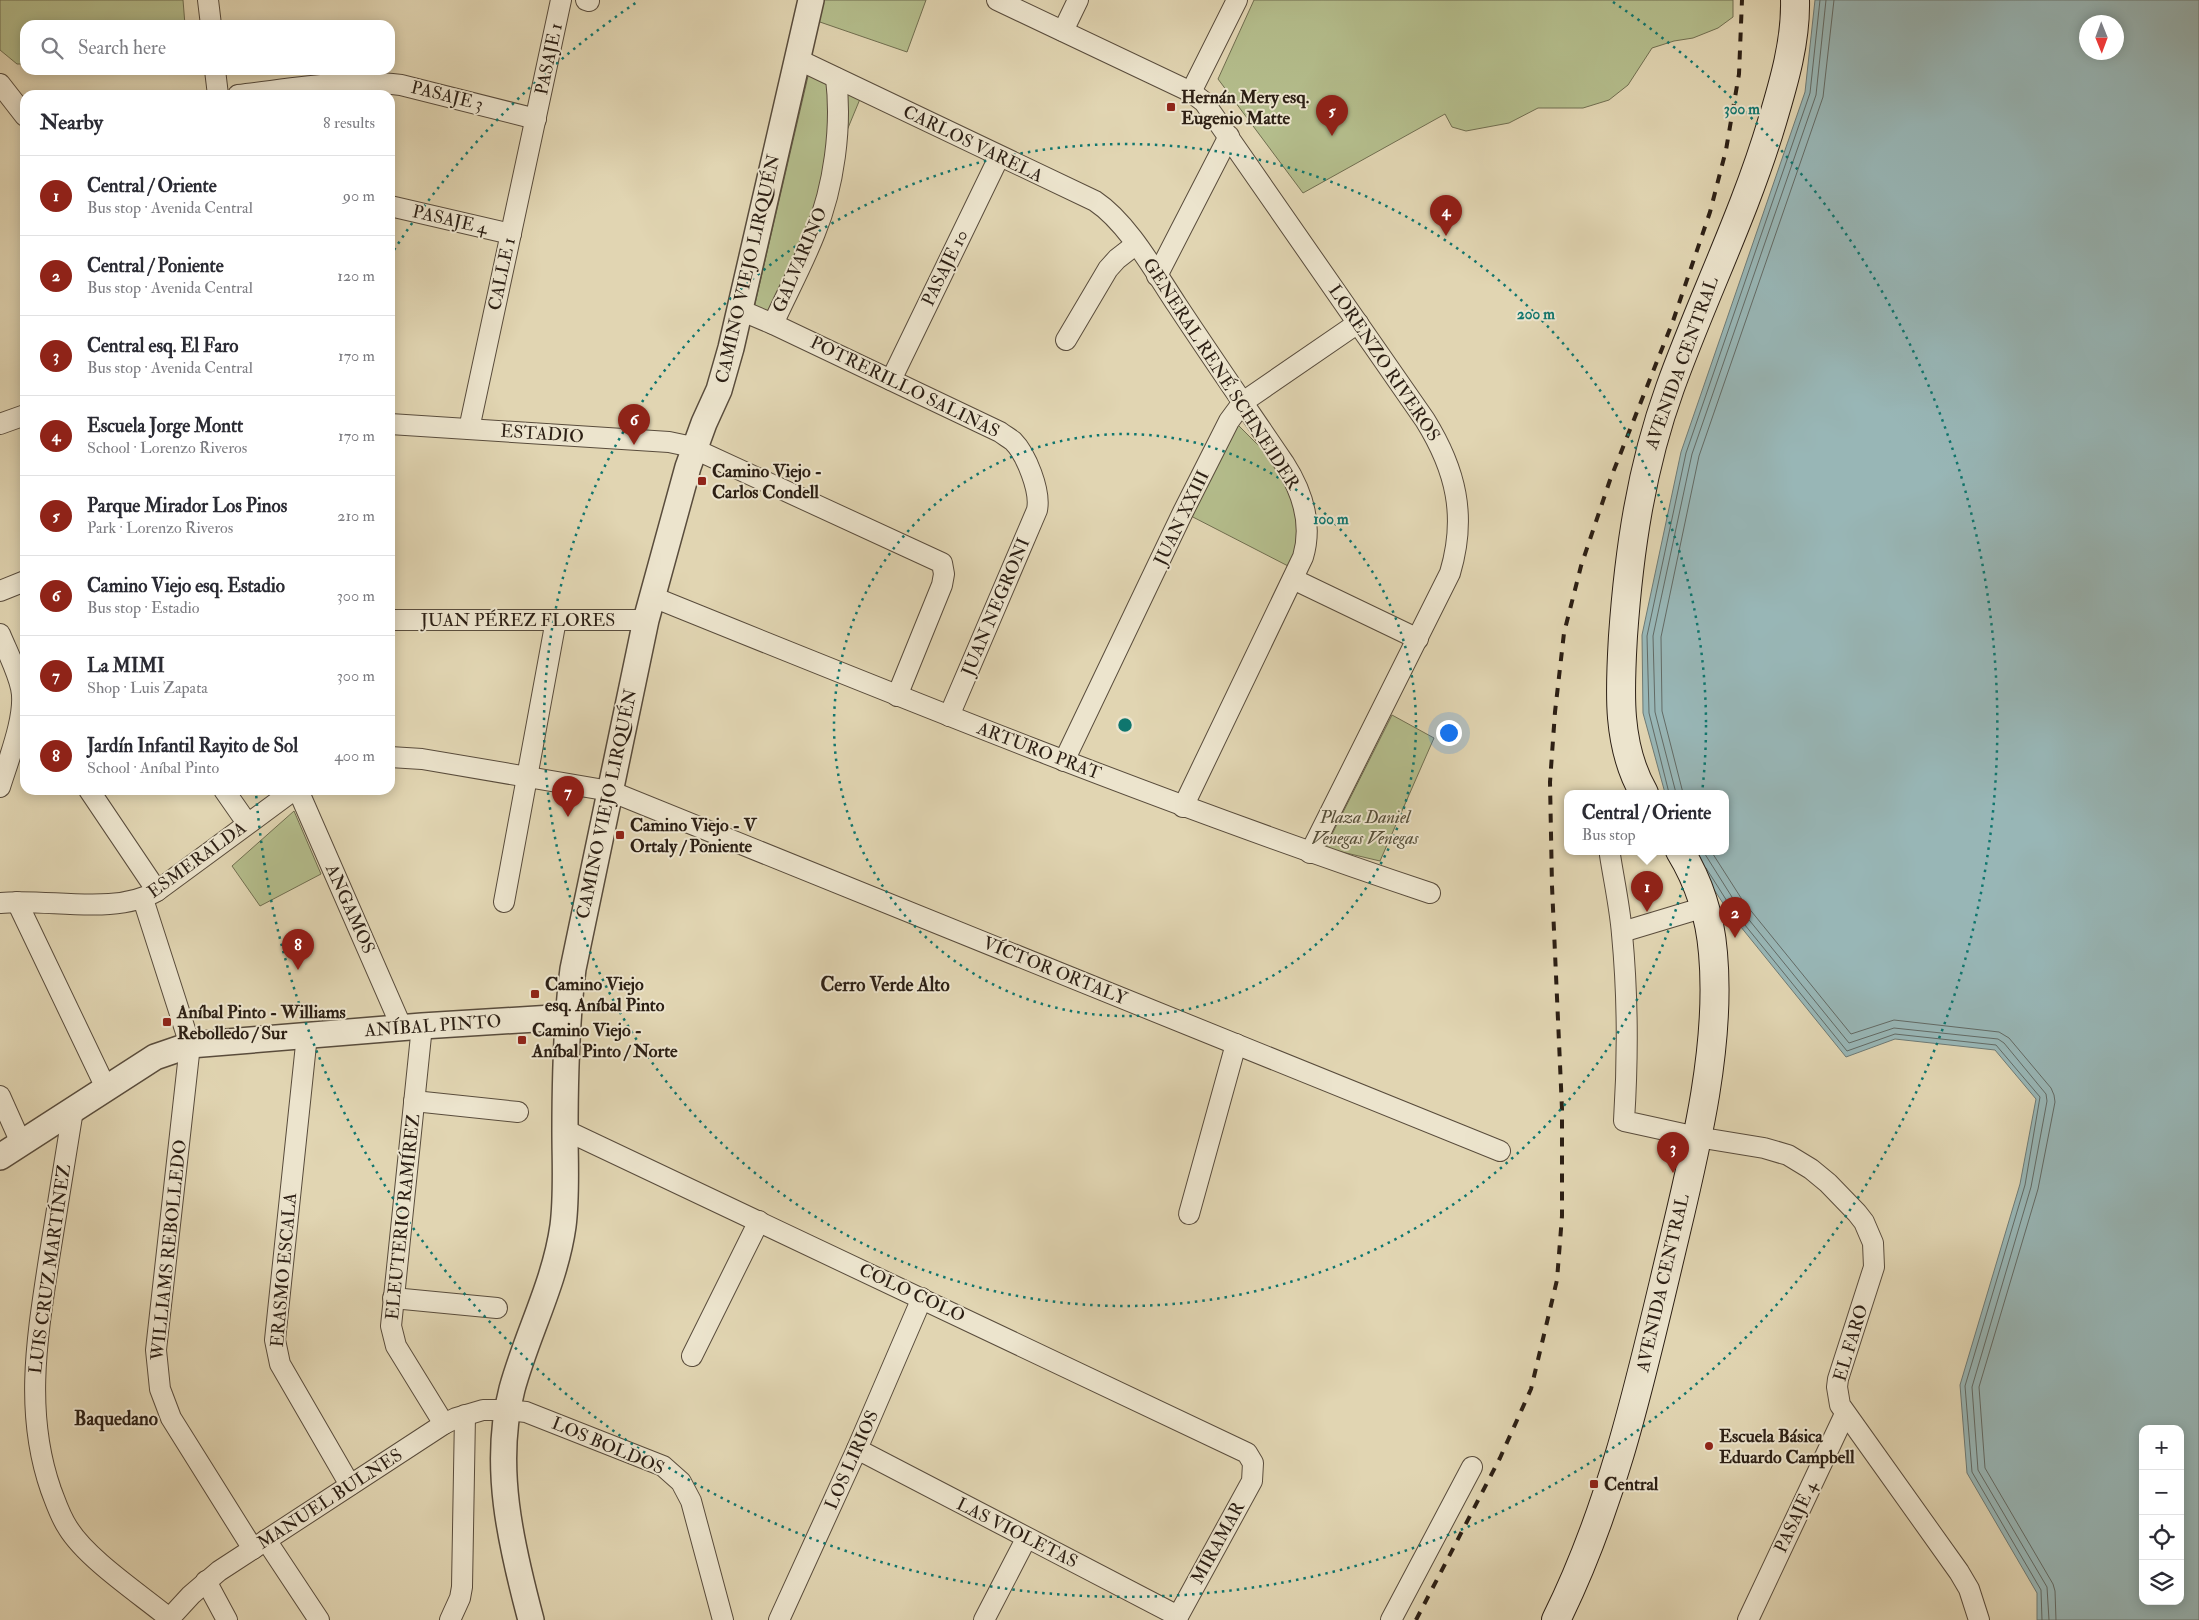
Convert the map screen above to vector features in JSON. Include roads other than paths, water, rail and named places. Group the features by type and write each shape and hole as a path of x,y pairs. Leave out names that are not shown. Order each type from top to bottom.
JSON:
{"main road":[{"name":"AVENIDA CENTRAL","path":"1642,790 1636,777 1628,751 1623,730 1620,700 1624,618 1639,498 1647,459 1670,386 1761,158 1789,61 1795,0"},
{"name":"AVENIDA CENTRAL","path":"1556,1620 1593,1537 1622,1453 1697,1137 1708,1064 1714,998 1713,952 1705,907 1682,855"}],"street":[{"path":"208,0 210,20"},
{"name":"PASAJE 1","path":"536,119 561,0"},
{"name":"CAMINO VIEJO LIRQUÉN","path":"531,1620 516,1561 505,1498 503,1455 508,1410 513,1388 558,1252 565,1203 568,1017 578,944 649,609 694,448 719,390 740,310 811,0"},
{"name":"LORENZO RIVEROS","path":"997,0 1191,92 1204,102 1435,436 1449,467 1454,484 1459,522 1454,558 1444,588 1310,853"},
{"path":"1063,31 1078,0"},
{"path":"1191,92 1237,0"},
{"name":"CARLOS VARELA","path":"797,59 999,157 1095,201 1114,216 1135,245"},
{"path":"216,75 217,90"},
{"name":"GALVARINO","path":"773,324 816,232 823,206 838,132 839,96 836,78"},
{"name":"PASAJE 3","path":"285,90 361,82 382,82 401,85 536,119"},
{"path":"0,84 20,110"},
{"name":"CALLE 1","path":"469,429 536,119"},
{"path":"1157,276 1229,136"},
{"name":"PASAJE 10","path":"890,380 999,157"},
{"name":"PASAJE 4","path":"395,212 511,234"},
{"path":"1066,340 1108,269 1135,245"},
{"name":"GENERAL RENÉ SCHNEIDER","path":"1135,245 1284,463 1301,496 1305,511 1307,537 1303,556 1183,807"},
{"name":"POTRERILLO SALINAS","path":"740,310 1000,432 1012,440 1034,480 1039,497"},
{"name":"JUAN XXIII","path":"1064,761 1183,512 1229,421 1242,402 1358,323"},
{"path":"0,424 20,417"},
{"name":"ESTADIO","path":"395,424 668,442 694,448 942,564 944,574 942,585 897,696"},
{"name":"JUAN NEGRONI","path":"949,716 1038,510 1039,497"},
{"path":"1293,579 1418,639"},
{"path":"0,590 20,583"},
{"name":"ARTURO PRAT","path":"649,609 897,696 1183,807 1310,853 1430,893"},
{"name":"JUAN PÉREZ FLORES","path":"395,620 556,620 649,609"},
{"path":"504,902 556,620"},
{"path":"0,634 20,684"},
{"path":"0,787 20,717"},
{"name":"VÍCTOR ORTALY","path":"395,757 422,759 610,791 1500,1151"},
{"path":"92,795 150,895 190,1045"},
{"path":"227,795 247,823"},
{"name":"ESMERALDA","path":"9,903 117,904 150,895 287,795"},
{"name":"ANGAMOS","path":"300,795 412,1027"},
{"path":"1610,855 1622,932 1705,907"},
{"path":"9,903 106,1088"},
{"name":"EL FARO","path":"1622,932 1628,1019 1624,1121 1697,1137 1764,1148 1788,1155 1811,1169 1828,1183 1857,1213 1867,1228 1873,1244 1874,1267 1838,1379 1838,1396 1844,1414 1959,1572 1969,1589 1979,1620"},
{"name":"ANÍBAL PINTO","path":"0,1157 155,1057 190,1045 412,1027 568,1017"},
{"name":"ELEUTERIO RAMÍREZ","path":"412,1027 414,1101 391,1326 396,1346 444,1424"},
{"name":"ERASMO ESCALA","path":"307,1035 275,1340 280,1364 350,1485"},
{"path":"1189,1214 1236,1044"},
{"name":"WILLIAMS REBOLLEDO","path":"190,1045 156,1350 160,1389 171,1418 259,1545 319,1620"},
{"path":"0,1096 21,1143"},
{"path":"414,1101 518,1112"},
{"name":"LUIS CRUZ MARTÍNEZ","path":"73,1110 40,1320 34,1399 38,1442 45,1473 57,1507 68,1528 92,1555 169,1619"},
{"name":"COLO COLO","path":"565,1130 1242,1449 1251,1458 1253,1463"},
{"path":"692,1356 759,1221"},
{"path":"393,1298 497,1308"},
{"name":"LOS LIRIOS","path":"779,1620 857,1449 922,1298"},
{"name":"MANUEL BULNES","path":"169,1619 206,1581 444,1424 464,1415 483,1410 508,1410"},
{"name":"LOS BOLDOS","path":"508,1410 526,1412 563,1426 653,1461 673,1474 681,1482 691,1501 723,1620"},
{"name":"PASAJE 4","path":"1748,1620 1844,1414"},
{"path":"450,1620 460,1598 462,1587 464,1415"},
{"name":"LAS VIOLETAS","path":"857,1449 1177,1618"},
{"name":"MIRAMAR","path":"1177,1618 1252,1481 1253,1463"},
{"path":"1391,1620 1472,1467"},
{"path":"984,1620 1026,1539"},
{"path":"206,1581 226,1620"}],"water":[{"path":"1815,0 2199,0 2199,1620 2037,1620 2037,1593 1967,1473 1960,1385 2020,1184 2036,1099 1995,1050 1895,1039 1846,1057 1728,911 1692,855 1729,855 1729,790 1664,790 1643,713 1642,635 1681,452 1805,92"}],"railway":[{"path":"1416,1620 1500,1458 1531,1389 1557,1280 1562,1216 1562,1109 1552,886 1550,782 1555,712 1564,633 1581,566 1610,480 1673,321 1710,212 1726,150 1739,74 1742,0"}],"place":[{"name":"Hernán Mery esq. Eugenio Matte","path":"1171,107"},
{"name":"Parque Mirador Los Pinos","path":"1332,136"},
{"name":"Escuela Jorge Montt","path":"1446,236"},
{"name":"Camino Viejo esq. Estadio","path":"634,445"},
{"name":"Camino Viejo - Carlos Condell","path":"702,481"},
{"name":"La MIMI","path":"568,817"},
{"name":"Camino Viejo - V Ortaly / Poniente","path":"620,835"},
{"name":"Central / Oriente","path":"1647,912"},
{"name":"Central / Poniente","path":"1735,938"},
{"name":"Jardín Infantil Rayito de Sol","path":"298,970"},
{"name":"Camino Viejo esq. Aníbal Pinto","path":"535,994"},
{"name":"Aníbal Pinto - Williams Rebolledo / Sur","path":"167,1022"},
{"name":"Camino Viejo - Aníbal Pinto / Norte","path":"522,1040"},
{"name":"Central esq. El Faro","path":"1673,1173"},
{"name":"Escuela Básica Eduardo Campbell","path":"1709,1446"},
{"name":"Central","path":"1594,1484"}],"district":[{"name":"Cerro Verde Alto","path":"885,985"},
{"name":"Baquedano","path":"116,1419"}],"park label":[{"name":"Plaza Daniel Venegas Venegas","path":"1365,828"}]}
